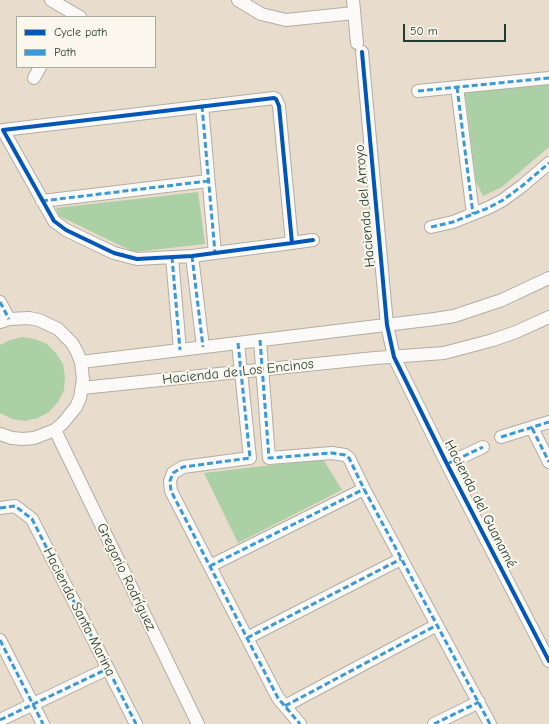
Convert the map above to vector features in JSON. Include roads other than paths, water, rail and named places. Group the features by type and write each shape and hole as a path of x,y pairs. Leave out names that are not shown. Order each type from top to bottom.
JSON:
{"street":[{"path":"51,0 73,15"},
{"path":"238,0 261,14 286,20 354,13"},
{"path":"259,0 261,14"},
{"name":"Hacienda del Arroyo","path":"353,0 387,325 394,357"},
{"path":"418,91 549,78"},
{"path":"457,87 473,214"},
{"path":"292,243 279,106 276,99 271,98 2,127 54,221 66,230 114,253 137,259 192,256 292,243 313,240"},
{"path":"202,106 215,253"},
{"path":"431,227 453,222 503,200 539,173 549,163"},
{"path":"42,201 208,181"},
{"path":"192,256 203,347"},
{"path":"172,257 180,350"},
{"name":"Hacienda de Los Encinos","path":"81,362 435,320 454,316 502,300 549,278"},
{"path":"0,302 4,321 29,318 39,320 58,329 72,343 83,370 82,388 76,407 55,430 34,438 23,439 12,438 0,434"},
{"name":"Hacienda de Los Encinos","path":"82,388 444,352 499,338 549,317"},
{"path":"260,340 270,458 332,453 345,455 349,458 401,559 490,724"},
{"path":"238,343 250,458 183,467 173,473 170,482 170,492 278,698 300,724"},
{"name":"Hacienda del Guanamé","path":"394,357 447,464 549,661"},
{"path":"501,437 549,422"},
{"path":"532,428 549,462"},
{"name":"Gregorio Rodríguez","path":"55,430 198,724"},
{"path":"0,443 12,438"},
{"path":"447,464 483,447"},
{"path":"210,566 364,489"},
{"name":"Hacienda Santa Marina","path":"0,508 15,506 32,519 136,724"},
{"path":"247,638 401,559"},
{"path":"285,706 437,625"},
{"path":"0,640 43,724"},
{"path":"0,720 107,669"},
{"path":"434,724 479,702"}]}
